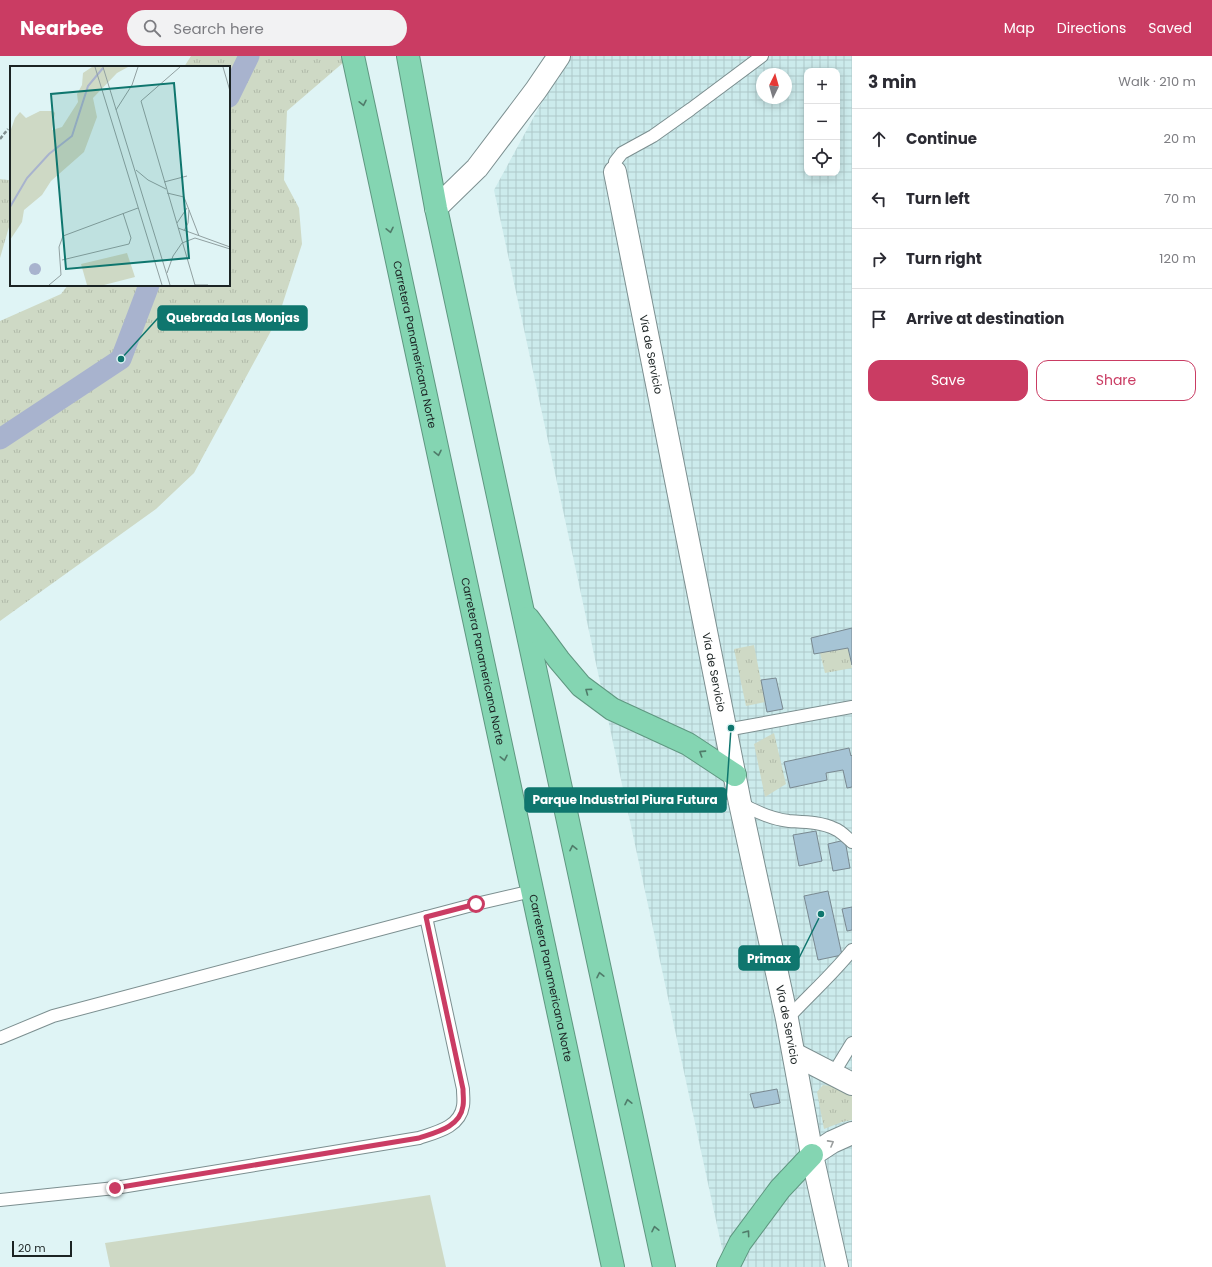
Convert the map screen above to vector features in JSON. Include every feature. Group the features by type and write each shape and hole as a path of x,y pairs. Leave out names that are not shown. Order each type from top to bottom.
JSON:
{"highway":[{"path":"408,56 436,208 664,1267"},
{"name":"Carretera Panamericana Norte","path":"354,60 613,1267"},
{"path":"522,611 559,660 581,686 612,709 688,744 735,775"},
{"path":"728,1267 740,1243 780,1189 812,1155"}],"street":[{"path":"436,208 477,168 536,90 559,56"},
{"name":"Vía de Servicio","path":"615,172 740,803 787,1020 812,1155 837,1267"},
{"path":"794,1054 842,1079"},
{"path":"812,1155 832,1142 852,1133"}],"lane":[{"path":"615,172 615,162 622,153 653,136 762,56"},
{"path":"726,730 852,707"},
{"path":"740,803 769,817 789,821 806,822 835,829 852,842"},
{"path":"0,1038 53,1016 426,917 532,891"},
{"path":"0,1200 115,1188 419,1138 445,1129 458,1120 464,1106 463,1089 426,917"},
{"path":"787,1020 805,999 838,969 852,950"},
{"path":"842,1079 852,1043"}],"path":[{"path":"0,139 8,130"}],"shaded area":[{"path":"567,56 852,56 852,1267 726,1267 494,190"}],"green space":[{"path":"191,56 351,56 287,111 284,180 299,208 302,244 278,318 194,473 156,509 0,621 0,321 61,294 67,286 230,286 230,66 185,66"},
{"path":"0,179 10,181 10,223 0,258"},
{"path":"754,645 765,702 746,706 734,649"},
{"path":"848,648 852,668 825,673 820,653"},
{"path":"774,733 786,784 765,797 754,744"},
{"path":"823,1085 833,1086 852,1094 852,1120 824,1129 817,1092"},
{"path":"430,1195 446,1267 110,1267 105,1243"}],"building":[{"path":"852,628 852,665 848,648 814,654 811,638"},
{"path":"776,678 783,709 767,712 761,680"},
{"path":"849,748 851,756 852,755 852,787 847,788 843,770 826,773 827,780 790,788 784,762"},
{"path":"816,831 822,861 799,866 793,835"},
{"path":"845,840 850,868 833,871 828,844"},
{"path":"828,891 842,955 818,960 804,896"},
{"path":"852,907 852,930 847,931 842,909"},
{"path":"777,1089 780,1103 754,1108 750,1094"}],"waterway":[{"path":"230,95 249,56"},
{"path":"0,439 121,359 149,286"}],"place":[{"name":"Quebrada Las Monjas","path":"121,359"},
{"name":"Parque Industrial Piura Futura","path":"731,728"},
{"name":"Primax","path":"821,914"}],"route":[{"path":"115,1188 419,1138 445,1129 458,1120 464,1106 463,1089 426,917 476,904"}]}
